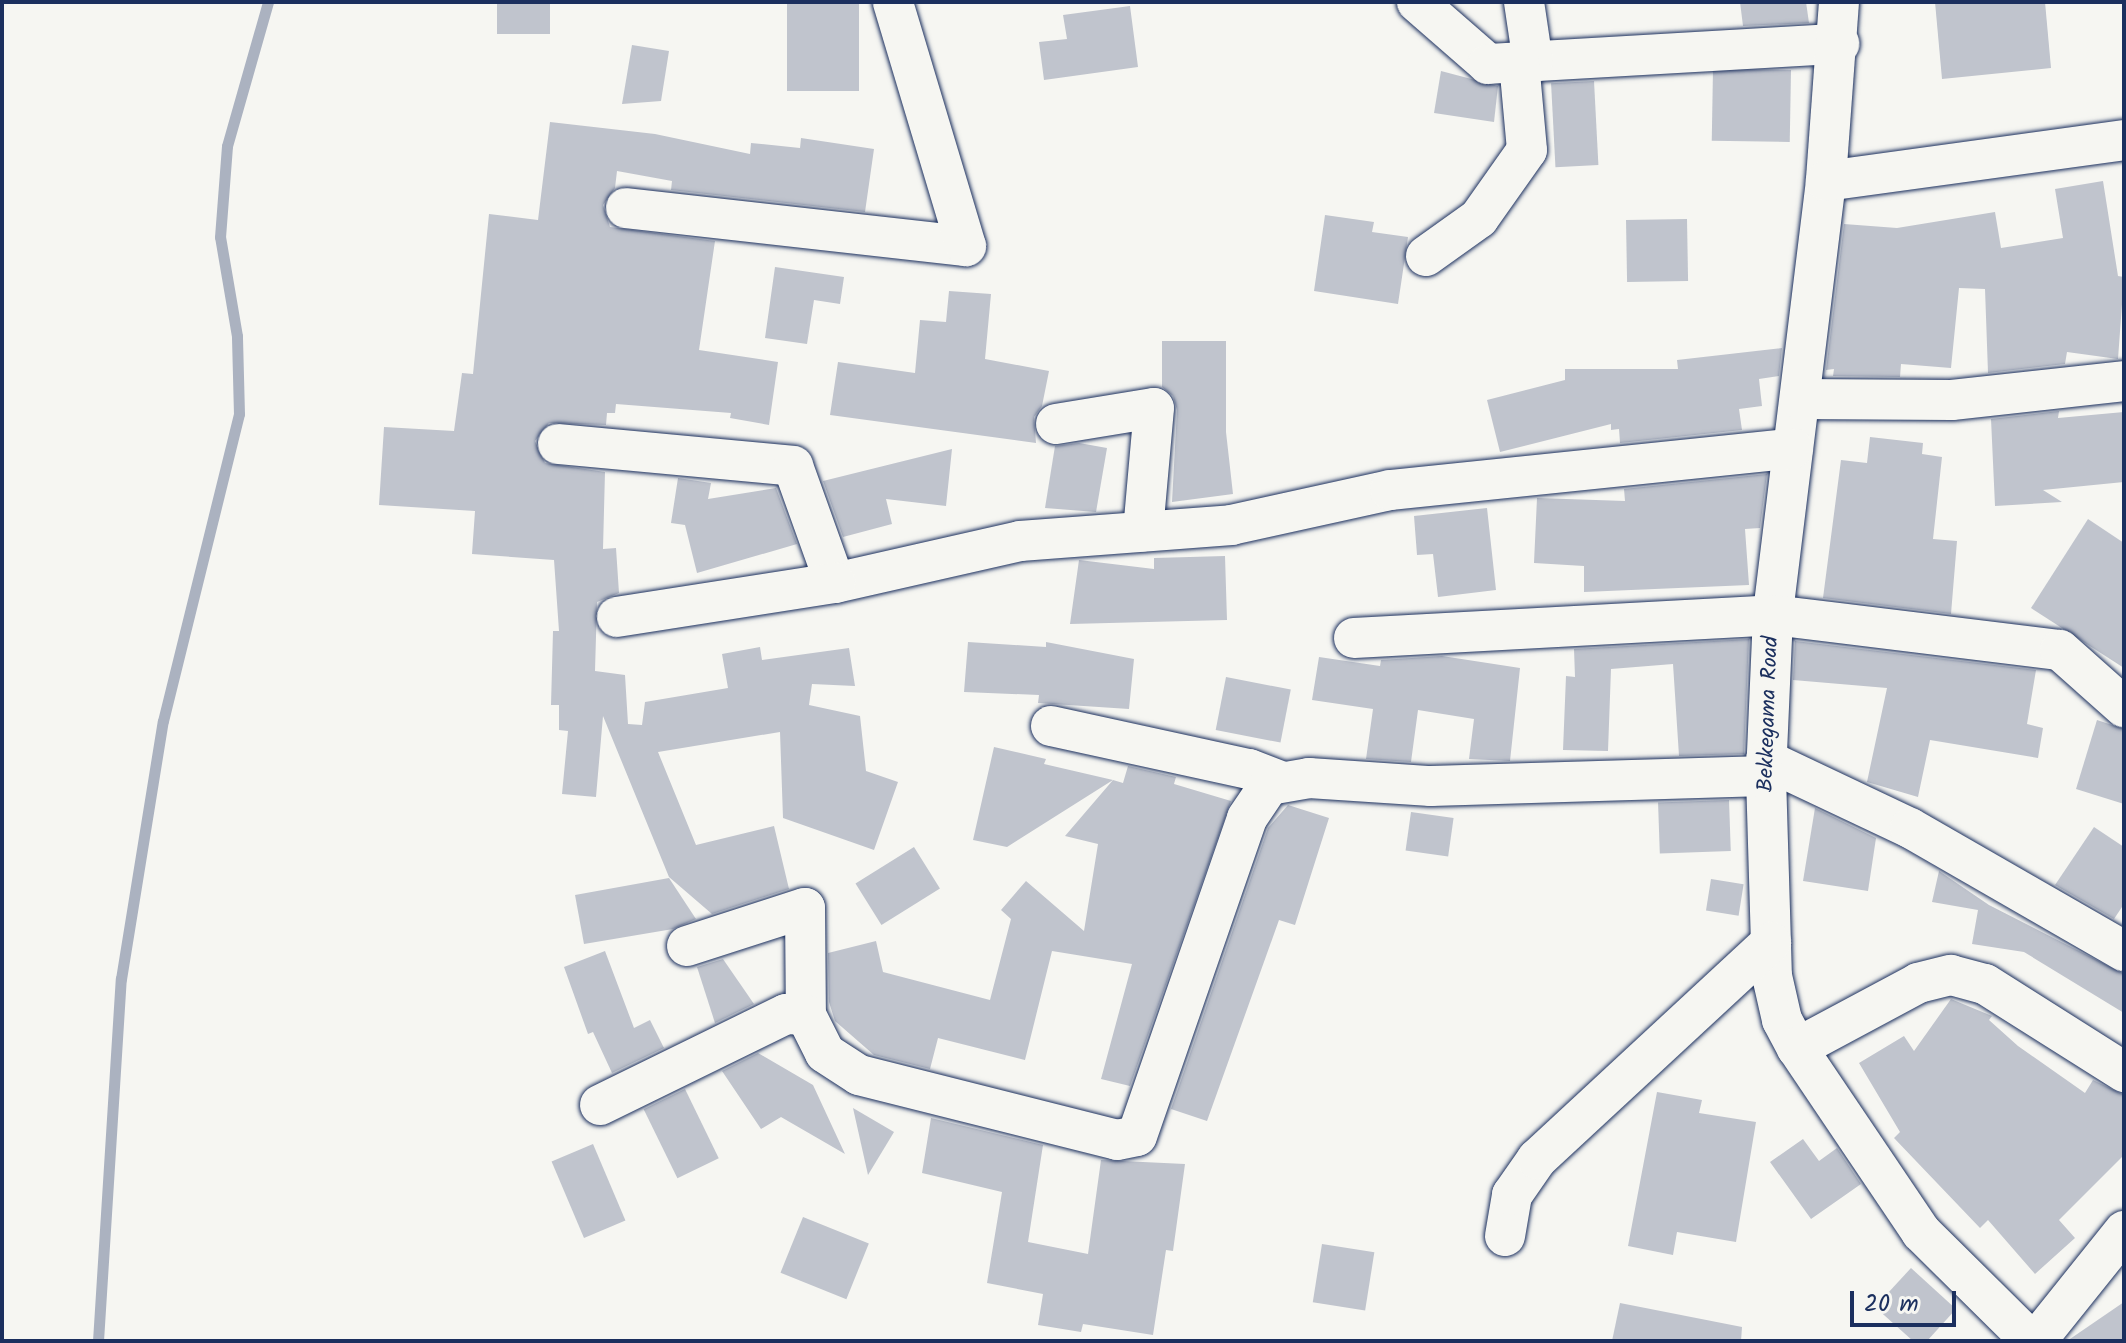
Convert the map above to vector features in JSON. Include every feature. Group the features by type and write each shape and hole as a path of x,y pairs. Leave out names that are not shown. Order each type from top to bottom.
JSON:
{"street":[{"path":"626,208 966,246 893,2"},
{"path":"1417,2 1488,64 1839,44"},
{"path":"1426,256 1479,218 1527,150 1524,2"},
{"name":"Bekkegama Road","path":"1839,2 1839,44 1826,181 1773,615 1766,768 1771,942 1782,1020 1797,1048 1921,1232 2034,1341"},
{"path":"1826,181 2124,140"},
{"path":"1800,399 1952,400 2124,381"},
{"path":"1056,424 1154,408 1143,532"},
{"path":"558,444 793,466 835,583"},
{"path":"617,617 835,583 1020,541 1231,525 1390,490 1793,448"},
{"path":"1354,638 1773,615 2060,650 2124,707"},
{"path":"1051,726 1249,769 1283,782"},
{"path":"687,946 805,908 806,1015 825,1053 859,1075 1117,1140 1137,1136 1247,818 1269,785 1283,782 1309,778 1431,786 1766,768 1910,828 2124,951"},
{"path":"1505,1236 1512,1195 1537,1159 1771,942"},
{"path":"1797,1048 1918,983 1951,975 1985,984 2124,1072"},
{"path":"600,1105 786,1014 806,1015"},
{"path":"2034,1341 2124,1231"}],"building":[{"path":"497,2 550,2 550,34 497,34"},
{"path":"787,2 859,2 859,91 787,91"},
{"path":"1740,2 1806,2 1809,23 1743,26"},
{"path":"1935,2 2045,2 2051,68 1942,79"},
{"path":"1130,6 1138,67 1044,80 1039,42 1067,39 1063,15"},
{"path":"632,45 669,51 661,101 622,104"},
{"path":"1713,69 1791,70 1790,142 1712,141"},
{"path":"1441,71 1498,86 1494,122 1434,113"},
{"path":"1594,81 1598,165 1555,167 1551,83"},
{"path":"550,122 655,134 750,154 751,143 800,148 801,138 874,149 865,212 671,190 672,181 617,171 615,188 603,205 610,227 715,241 699,350 778,362 769,425 730,418 731,413 616,404 615,413 607,413 606,425 549,423 535,441 545,463 605,472 603,549 616,548 619,593 597,602 595,671 625,675 628,724 642,725 645,702 728,688 722,654 760,647 762,660 849,648 855,686 812,684 809,705 860,716 866,771 898,782 874,850 783,818 780,732 658,752 696,845 774,826 789,889 712,914 669,877 603,716 596,797 562,794 568,731 559,730 559,705 551,705 553,631 559,631 554,560 472,554 475,511 379,505 384,427 454,431 462,373 473,374 489,214 538,220"},
{"path":"2103,181 2118,276 2124,277 2118,359 2067,352 2065,364 1988,373 1985,289 1959,288 1951,368 1901,364 1900,377 1833,376 1834,369 1826,370 1844,224 1897,228 1995,212 2001,248 2063,238 2055,189"},
{"path":"1325,215 1374,222 1372,232 1408,237 1398,304 1314,291"},
{"path":"1687,219 1688,281 1627,282 1626,220"},
{"path":"775,267 844,277 840,304 814,300 807,344 765,338"},
{"path":"949,291 991,294 985,359 1049,371 1042,406 1034,417 1036,443 830,415 838,362 915,373 920,320 946,322"},
{"path":"1162,341 1226,341 1226,432 1233,494 1172,502 1177,410 1173,396 1162,387"},
{"path":"1782,348 1779,376 1759,379 1762,406 1739,409 1742,430 1620,443 1619,429 1611,430 1611,424 1500,452 1487,400 1565,380 1565,369 1678,369 1677,360"},
{"path":"2059,411 2058,418 2124,412 2124,482 2043,490 2062,502 1995,506 1991,419"},
{"path":"1870,437 1923,443 1922,454 1942,457 1933,539 1957,541 1951,614 1823,598 1841,460 1867,463"},
{"path":"1079,443 1107,448 1096,512 1045,508 1055,446"},
{"path":"952,449 946,506 886,499 892,524 843,537 823,481"},
{"path":"1767,474 1760,528 1745,529 1749,585 1584,592 1584,566 1534,563 1537,498 1625,501 1624,489"},
{"path":"678,478 711,483 708,499 776,488 797,544 697,573 685,525 671,523"},
{"path":"1487,508 1496,590 1438,597 1433,554 1417,555 1414,516"},
{"path":"2088,519 2124,543 2124,668 2031,608"},
{"path":"1225,556 1227,620 1070,624 1079,560 1154,569 1154,558"},
{"path":"1749,639 1744,754 1679,756 1673,664 1611,669 1608,751 1563,750 1566,676 1575,677 1574,649"},
{"path":"1795,641 2036,670 2027,724 2043,728 2038,758 1930,740 1918,797 1867,782 1887,688 1793,680"},
{"path":"968,642 1046,647 1046,642 1134,659 1129,709 1038,703 1039,695 964,692"},
{"path":"1442,656 1520,668 1510,761 1469,759 1474,719 1418,710 1411,762 1366,759 1373,709 1312,700 1319,657 1380,666 1381,660"},
{"path":"1226,677 1291,690 1280,743 1216,730"},
{"path":"2097,720 2124,729 2124,804 2076,789"},
{"path":"994,747 1046,759 1044,764 1113,780 1007,847 973,840"},
{"path":"1128,766 1176,777 1174,784 1231,801 1130,1086 1101,1079 1132,964 1052,951 1025,1060 938,1038 930,1069 874,1055 835,1021 829,1002 828,953 876,941 883,972 990,1000 1011,919 1001,910 1026,881 1084,931 1098,844 1065,836 1113,780 1123,783"},
{"path":"1729,800 1731,851 1660,853 1658,802"},
{"path":"1288,805 1329,818 1295,925 1279,920 1207,1121 1171,1109 1268,828"},
{"path":"1815,808 1876,838 1868,891 1803,881"},
{"path":"1411,812 1454,818 1448,857 1406,851"},
{"path":"2094,827 2124,847 2124,904 2114,919 2055,885"},
{"path":"914,847 940,889 881,925 855,884"},
{"path":"1939,871 1989,905 2124,974 2124,1013 2024,952 1972,944 1978,910 1932,902"},
{"path":"669,878 696,919 673,929 584,944 575,895"},
{"path":"1711,879 1744,884 1739,916 1706,911"},
{"path":"605,951 634,1028 650,1020 664,1048 612,1073 593,1032 588,1034 564,967"},
{"path":"723,959 754,1004 715,1023 697,967"},
{"path":"1951,999 1992,1016 1989,1020 2018,1046 2085,1093 2093,1080 2124,1095 2124,1155 2059,1220 2075,1238 2035,1274 1988,1220 1980,1228 1894,1138 1900,1132 1859,1063 1904,1036 1914,1051"},
{"path":"758,1053 813,1085 845,1154 781,1117 761,1129 722,1071"},
{"path":"685,1089 719,1158 677,1178 644,1109"},
{"path":"1657,1092 1702,1100 1699,1113 1756,1122 1736,1242 1677,1232 1673,1255 1628,1246"},
{"path":"853,1108 894,1132 868,1175"},
{"path":"931,1118 1043,1145 1028,1242 1088,1254 1101,1160 1185,1164 1173,1251 1166,1250 1153,1335 1083,1324 1081,1332 1038,1325 1043,1294 987,1283 1002,1192 922,1173"},
{"path":"1803,1139 1819,1161 1837,1148 1861,1184 1811,1219 1770,1162"},
{"path":"593,1144 625,1220 584,1238 552,1162"},
{"path":"803,1217 869,1244 846,1299 781,1273"},
{"path":"1322,1244 1374,1252 1365,1311 1313,1302"},
{"path":"1911,1268 1956,1309 1927,1341 1913,1341 1875,1307"},
{"path":"2124,1302 2124,1341 2067,1341"},
{"path":"1620,1303 1742,1327 1741,1341 1612,1341"}],"waterway":[{"path":"98,1341 121,979 163,721 239,414 237,336 220,237 227,146 268,2"}]}
